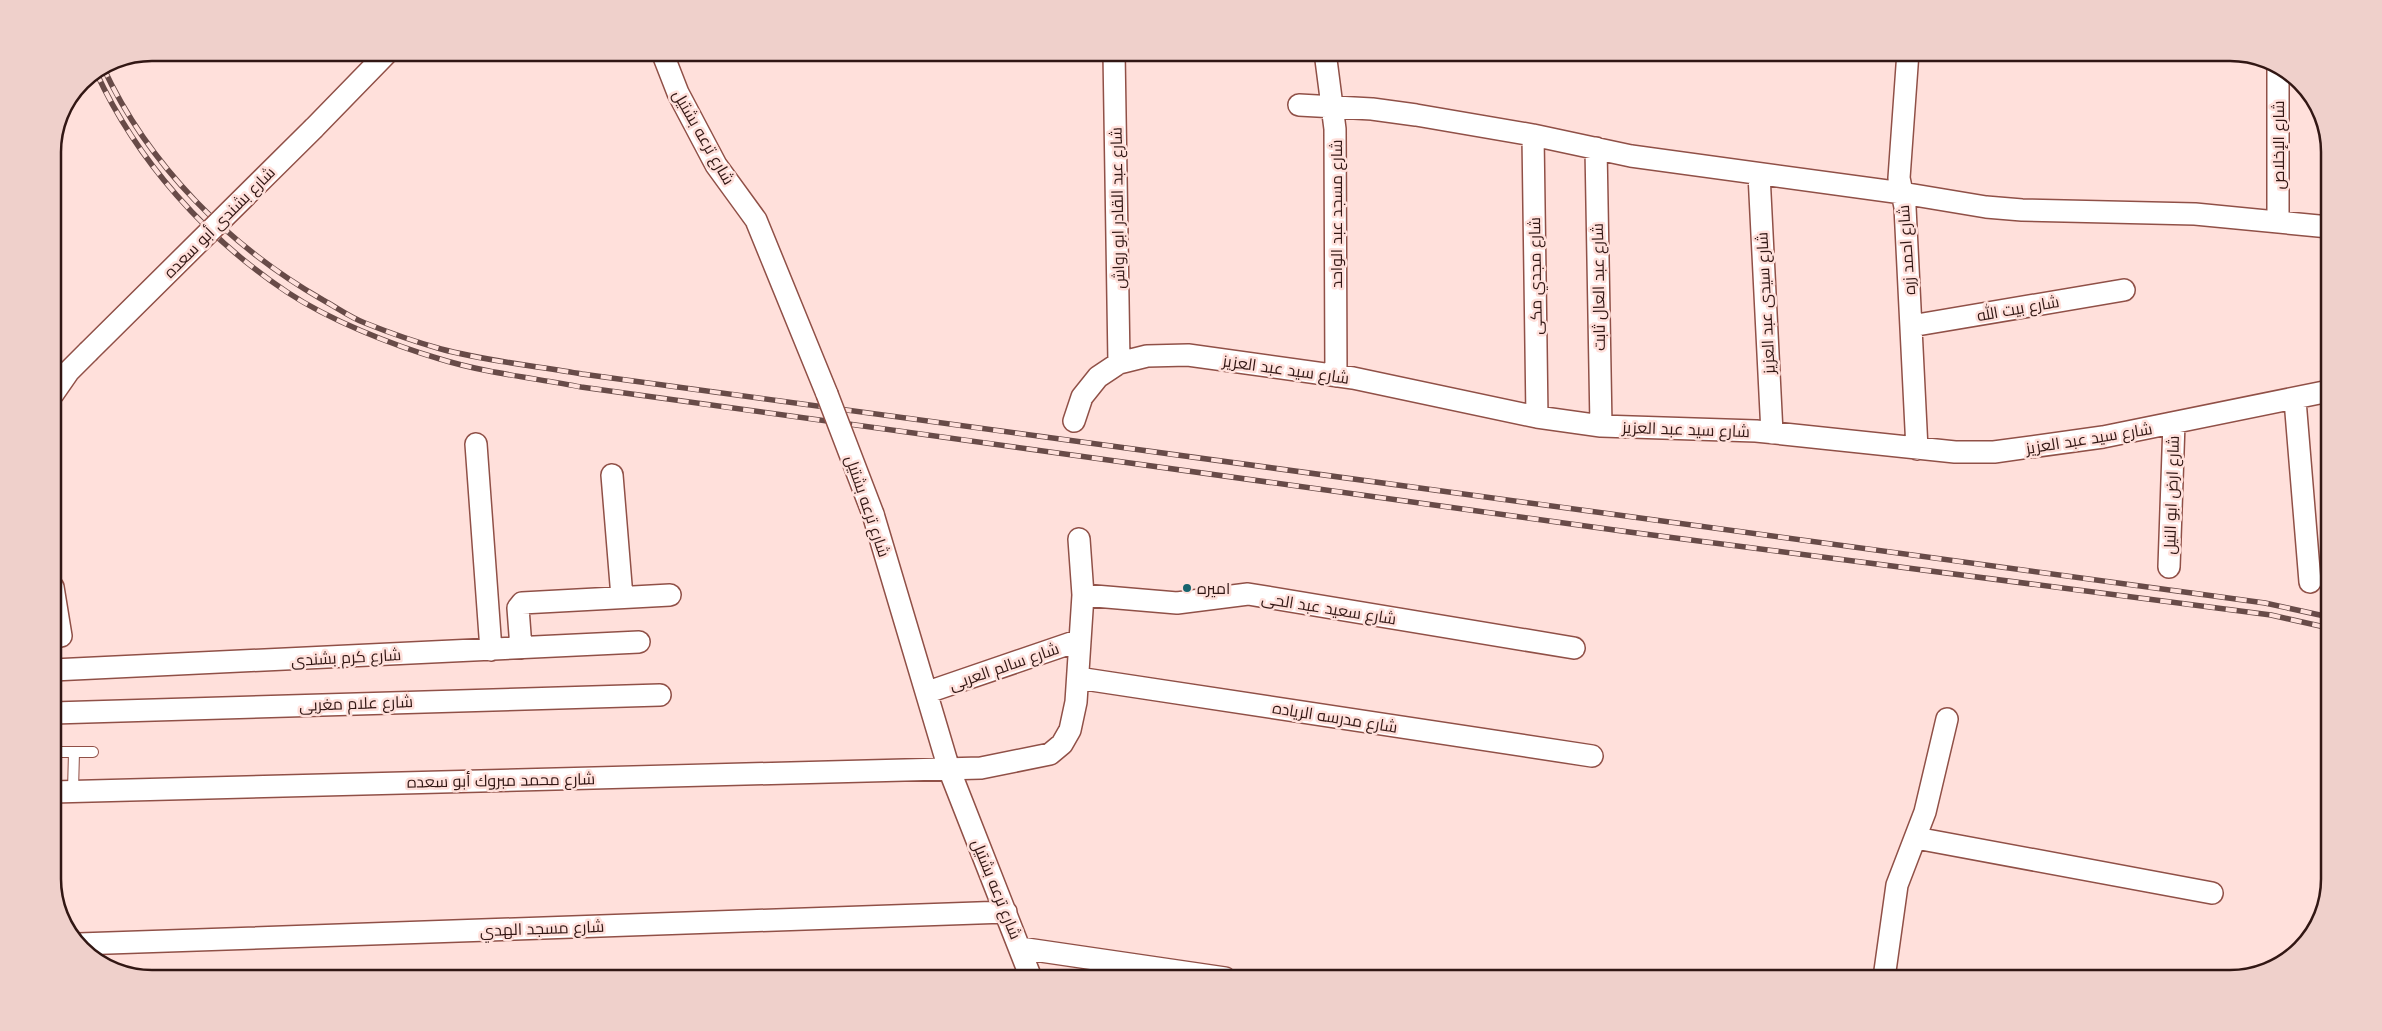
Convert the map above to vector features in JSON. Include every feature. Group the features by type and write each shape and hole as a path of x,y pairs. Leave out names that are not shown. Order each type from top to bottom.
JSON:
{"street":[{"name":"شارع بشندى أبو سعده","path":"61,383 88,352 379,61"},
{"name":"شارع ترعه بشتيل","path":"666,61 678,93 716,165 756,220 827,394 872,514 928,692 949,769 1028,970"},
{"name":"شارع عبد القادر ابو رواش","path":"1114,61 1119,363"},
{"name":"شارع مسجد عبد الواحد","path":"1326,61 1334,107 1336,376"},
{"name":"شارع احمد زره","path":"1907,61 1899,178 1905,207 1917,449"},
{"name":"شارع الإخلاص","path":"2278,75 2278,222"},
{"path":"1300,105 1416,115 1533,135 1631,156 1969,204 2022,210 2195,214 2321,226"},
{"name":"شارع مجدي مكى","path":"1533,135 1537,417"},
{"name":"شارع عبد العال ثابت","path":"1596,148 1601,426"},
{"name":"شارع سيدى عبد العزيز","path":"1759,174 1772,433"},
{"name":"شارع بيت الله","path":"1911,326 2124,290"},
{"name":"شارع سيد عبد العزيز","path":"1074,421 1082,397 1098,377 1119,363 1147,356 1188,356 1336,376 1537,417 1601,426 1772,433 1954,452 1994,452 2103,437 2321,393"},
{"path":"2294,400 2310,582"},
{"name":"شارع ارض ابو النيل","path":"2169,568 2174,423"},
{"path":"476,444 491,650"},
{"path":"612,475 622,597"},
{"path":"949,769 980,768 1050,754 1062,744 1070,730 1076,702 1083,595 1079,539"},
{"name":"شارع سعيد عبد الحى","path":"1083,595 1177,603 1248,594 1574,648"},
{"path":"521,648 520,604 670,595"},
{"name":"شارع سالم العربى","path":"928,692 1080,640"},
{"name":"شارع كرم بشندى","path":"61,670 639,642"},
{"name":"شارع مدرسه الرياده","path":"1078,678 1592,756"},
{"name":"شارع علام مغربى","path":"61,713 660,695"},
{"path":"1885,970 1897,885 1925,812 1947,719"},
{"name":"شارع محمد مبروك أبو سعده","path":"63,792 949,769"},
{"path":"1916,838 2212,893"},
{"name":"شارع مسجد الهدي","path":"89,944 1006,912"},
{"path":"1020,948 1170,970"}],"lane":[{"path":"61,752 93,752"},
{"path":"63,792 74,752"}],"railway":[{"path":"106,73 143,137 168,170 224,229 289,279 354,318 393,334 441,349 493,360 582,374 2265,603 2321,615"},
{"path":"99,78 132,136 176,195 202,222 257,271 287,292 341,322 402,347 457,364 581,387 1629,532 2271,615 2321,626"}],"place":[{"name":"اميره","path":"1187,588"}]}
